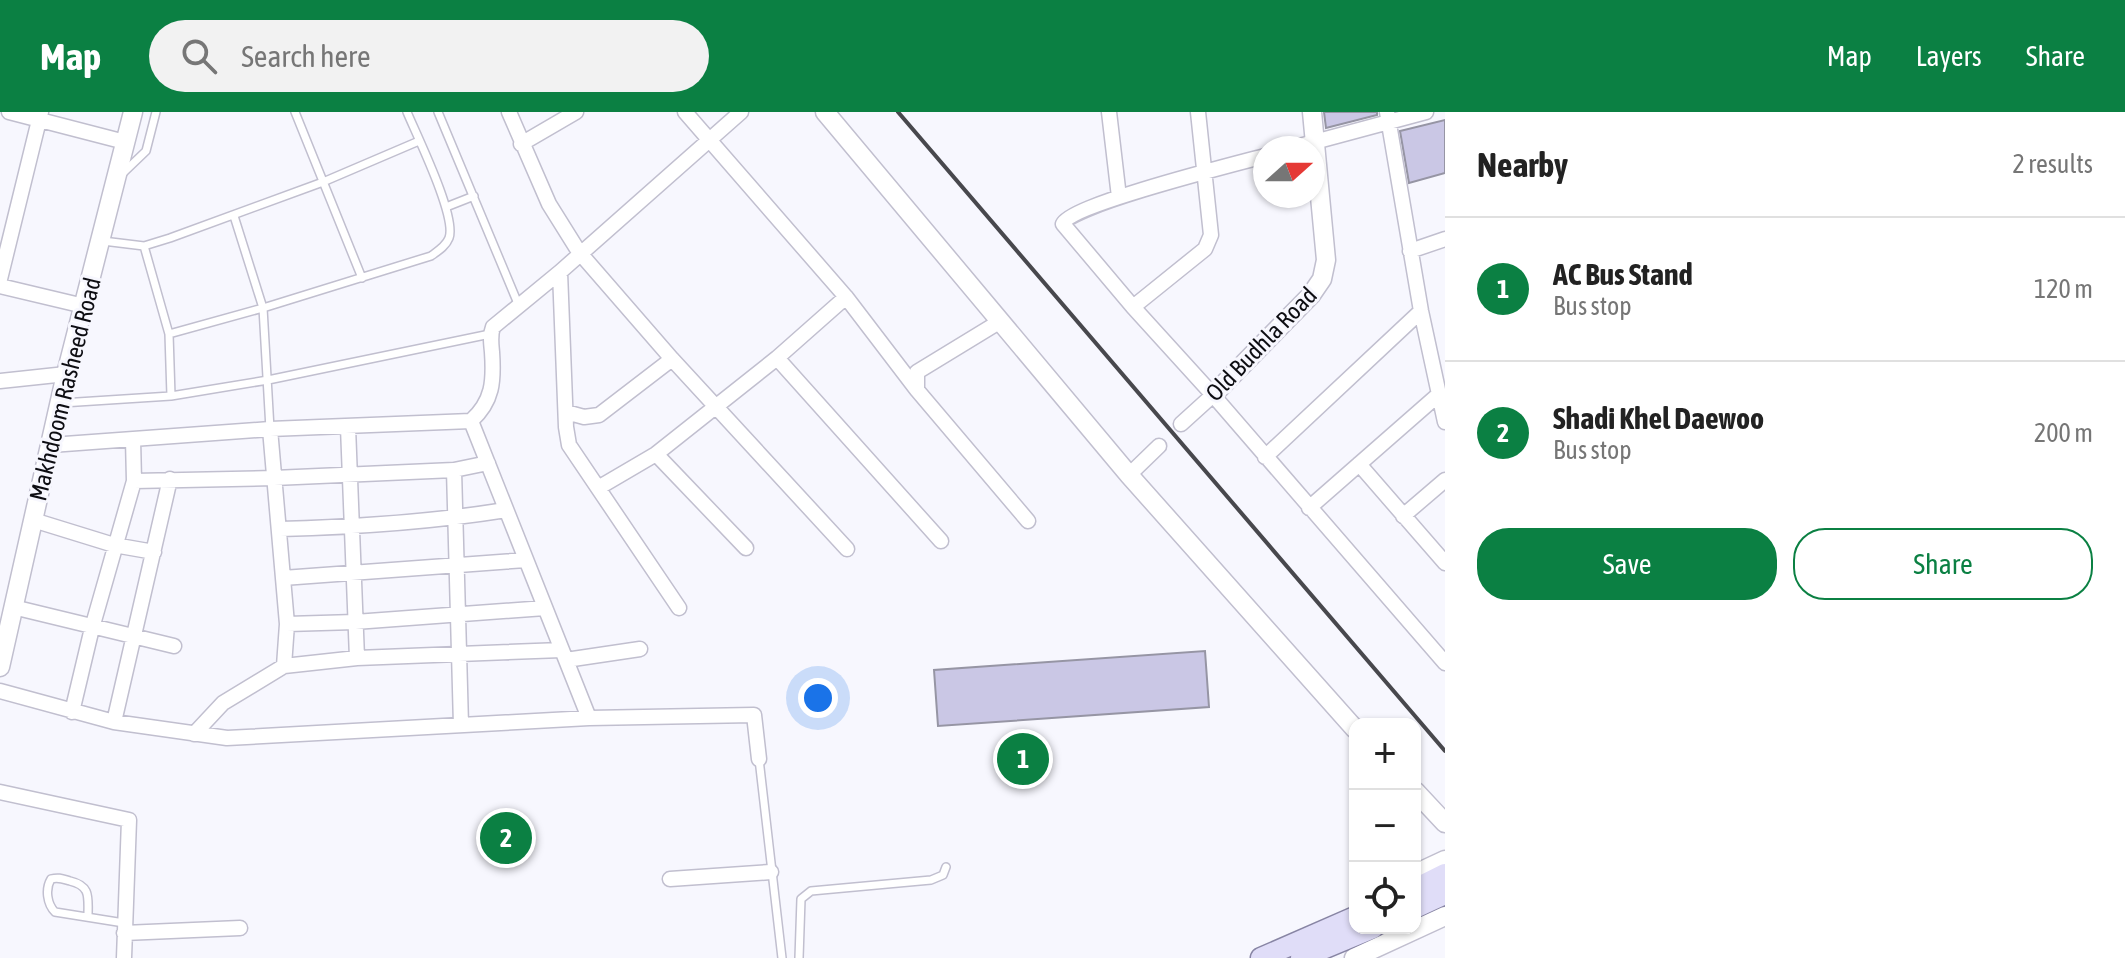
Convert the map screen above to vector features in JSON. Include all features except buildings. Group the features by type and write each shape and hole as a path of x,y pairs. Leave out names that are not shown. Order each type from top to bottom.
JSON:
{"main road":[{"path":"1421,886 1445,874"},
{"path":"1421,905 1445,894"},
{"path":"1261,958 1349,920"},
{"path":"1301,958 1381,944"}],"street":[{"path":"9,112 40,115 125,142"},
{"name":"Makhdoom Rasheed Road","path":"0,667 3,638 13,607 66,374 133,112"},
{"path":"509,112 549,204 579,252 715,407 847,549"},
{"path":"521,144 576,112"},
{"path":"685,112 846,297 917,390 1028,521"},
{"path":"51,445 270,429 471,421 481,412 492,390 490,334 499,321 560,272 579,252 741,112"},
{"path":"825,112 1129,475 1349,722"},
{"path":"1109,112 1119,197"},
{"path":"1133,307 1205,249 1211,235 1198,112"},
{"name":"Old Budhla Road","path":"1312,112 1314,136"},
{"path":"1325,139 1388,117 1426,112"},
{"path":"0,279 40,115"},
{"path":"1388,117 1421,311 1445,422"},
{"path":"1253,159 1119,197 1069,216 1063,224 1445,663"},
{"name":"Old Budhla Road","path":"1181,424 1311,295 1322,279 1326,260 1321,208"},
{"path":"1410,251 1445,239"},
{"path":"560,272 569,445 679,608"},
{"path":"0,286 84,306"},
{"path":"598,488 656,454 777,358 846,297"},
{"path":"1265,457 1421,311"},
{"path":"917,390 917,372 999,322"},
{"path":"777,358 941,541"},
{"path":"566,412 584,417 599,415 672,359"},
{"path":"0,381 66,374"},
{"path":"1309,508 1438,395"},
{"path":"471,421 589,718"},
{"path":"348,427 357,658"},
{"path":"270,429 287,624 284,666"},
{"path":"72,712 114,545 134,481 133,439"},
{"path":"1129,475 1159,446"},
{"path":"656,454 746,548"},
{"path":"134,481 454,470 488,463"},
{"path":"1359,464 1445,563"},
{"path":"454,470 461,725"},
{"path":"114,722 170,479"},
{"path":"1403,516 1445,480"},
{"path":"280,529 351,527 456,518 506,510"},
{"path":"33,520 114,545 154,552"},
{"path":"283,578 526,560"},
{"path":"13,607 174,646"},
{"path":"287,624 545,608"},
{"path":"194,734 223,703 284,666 357,658 459,653 564,655 640,649"},
{"path":"0,691 114,722 227,738 589,718 754,715 759,759"},
{"path":"0,792 129,820 124,958"},
{"path":"1421,797 1445,823"},
{"path":"1421,871 1445,860"},
{"path":"670,879 771,872"},
{"path":"1354,958 1445,916"},
{"path":"124,928 240,928"}],"lane":[{"path":"116,179 146,151 156,112"},
{"path":"295,112 362,278"},
{"path":"169,334 362,278 438,251 449,238 451,229 446,207 407,112"},
{"path":"438,112 519,306"},
{"path":"101,241 144,246 234,216 419,141"},
{"path":"446,207 474,196"},
{"path":"234,216 263,308 270,429"},
{"path":"144,246 169,334 171,396"},
{"path":"60,403 171,396 268,380 490,334"},
{"path":"759,759 782,958"},
{"path":"799,958 801,899 811,891 931,880 943,875 946,867"},
{"path":"88,916 88,891 85,886 57,877 51,879 48,883 50,907 55,912 88,916 124,928"}],"railway":[{"path":"898,112 1445,751"}],"place":[{"name":"AC Bus Stand","path":"1023,759"},
{"name":"Shadi Khel Daewoo","path":"506,838"}]}
